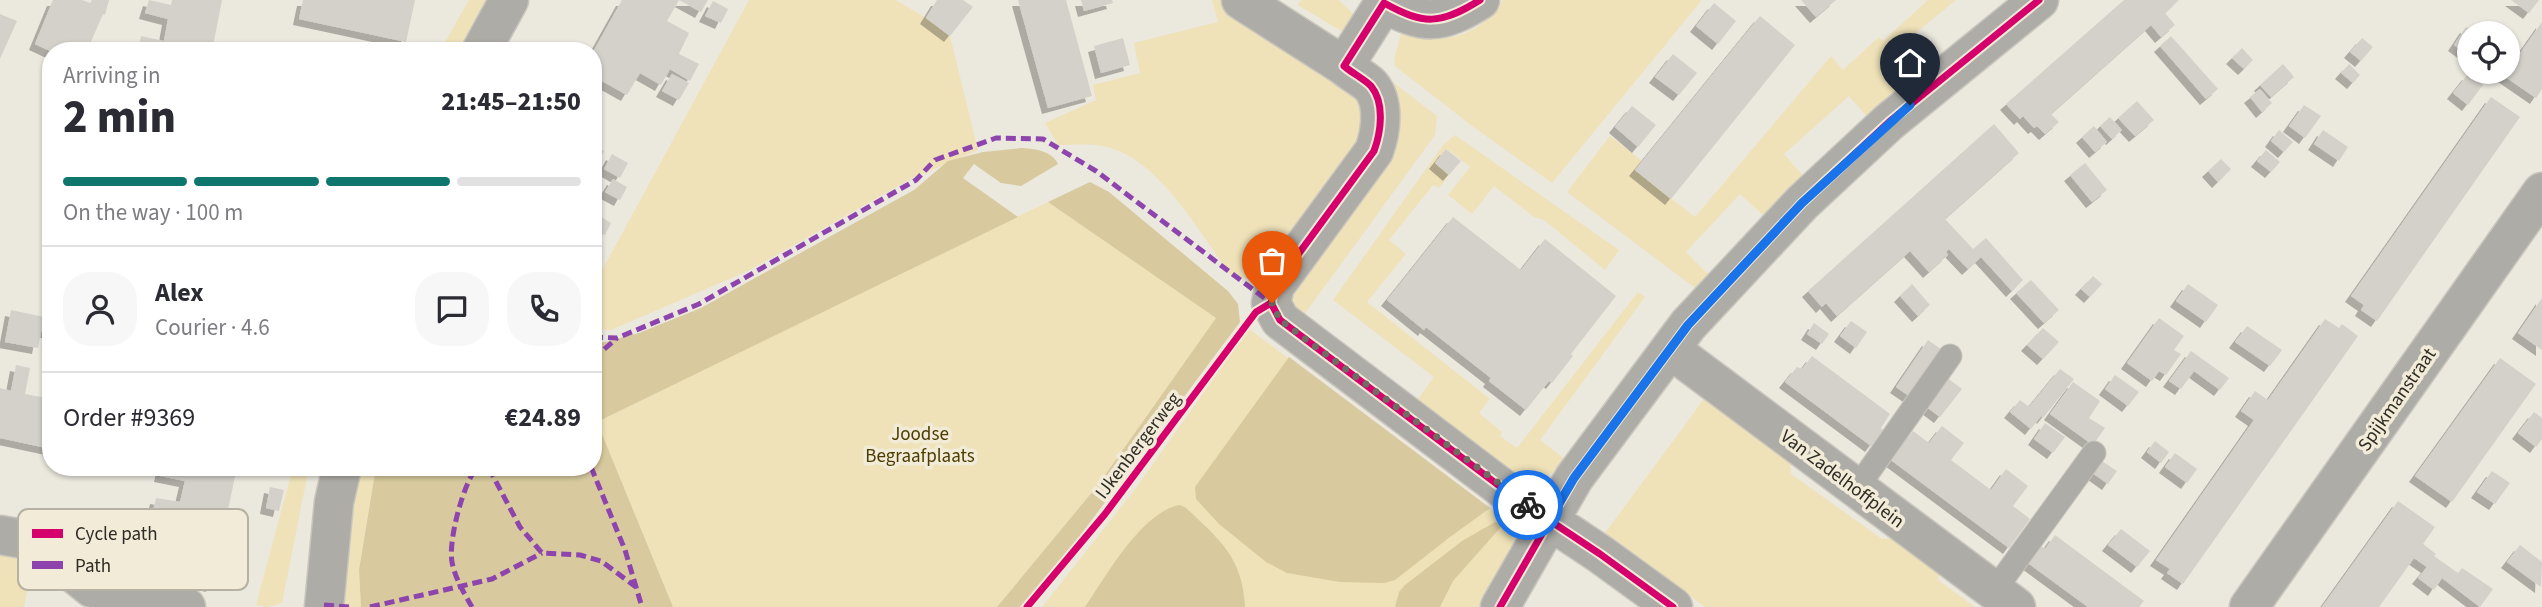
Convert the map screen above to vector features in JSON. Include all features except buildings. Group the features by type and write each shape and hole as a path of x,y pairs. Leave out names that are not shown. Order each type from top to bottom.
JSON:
{"street":[{"path":"486,42 509,0"},
{"path":"1241,0 1344,66 1371,87 1378,102 1380,134 1374,151 1275,286 1272,303 1280,320 1510,494 1550,519 1673,607"},
{"path":"1344,66 1382,1 1412,18 1436,19 1458,14 1480,0"},
{"path":"1500,607 1574,478 1688,325 1802,203 1889,122 2039,0"},
{"name":"Spijkmanstraat","path":"2249,607 2542,192"},
{"name":"Van Zadelhoffplein","path":"1670,349 2005,599"},
{"path":"324,607 334,502 340,476"},
{"path":"0,535 18,538"},
{"path":"102,590 186,607"}],"lane":[{"path":"1857,488 1950,356"},
{"path":"2005,599 2094,453"}],"green space":[{"path":"469,0 486,0 464,42 445,42"},
{"path":"749,0 896,0 950,36 978,150 909,180 750,270 611,330 602,330 602,270"},
{"path":"1212,0 1223,0 1357,93 1364,119 1358,148 1269,280 1232,277 1178,201 1144,167 1126,154 1107,147 1058,145 1045,123 1096,100 1093,85 1140,73 1134,43 1218,22"},
{"path":"1301,0 1339,0 1356,17 1346,34 1298,5"},
{"path":"1503,0 1702,0 1552,183 1395,66 1401,34 1446,38 1471,31 1493,13"},
{"path":"1928,0 1956,0 1907,40 1931,69 1870,120 1849,96 1784,154 1805,178 1765,217 1740,194 1686,252 1710,276 1699,291 1567,192 1610,136 1642,161 1635,170 1695,217 1831,56 1843,70 1879,37 1883,41"},
{"path":"1368,63 1437,116 1435,135 1301,319 1292,311 1290,290 1384,161"},
{"path":"1455,135 1619,250 1605,270 1544,220 1534,217 1494,186 1472,214 1448,195 1470,167 1447,149 1435,163 1449,175 1439,188 1433,185 1389,240 1406,254 1367,302 1490,399 1479,413 1502,432 1500,436 1517,448 1638,292 1645,297 1540,440 1567,461 1557,470 1542,477 1523,479 1414,404 1434,377 1333,300 1443,145"},
{"name":"Joodse Begraafplaats","path":"1048,202 1217,318 1098,485 997,607 673,607 602,434 602,420"},
{"path":"1249,329 1490,508 1506,526 1512,536 1514,548 1482,607 1042,607 1133,492"},
{"path":"1707,395 1790,456 1791,474 1882,539 1900,537 1939,565 1938,580 1975,607 1705,607 1605,533"},
{"path":"291,476 307,476 282,603 268,607 256,605"},
{"path":"359,476 375,476 359,570 361,607 345,607 352,504"},
{"path":"0,555 18,559 18,590 27,590 24,607 0,607"}],"shaded area":[{"path":"1022,148 1038,150 1048,153 1058,164 1021,186 1001,183 974,164 963,178 1018,217 602,420 602,342 639,333 701,308 914,190 948,161 983,152"},
{"path":"1090,182 1109,192 1228,291 1238,304 1240,322 1079,537 1020,607 997,607 1098,485 1216,318 1048,202"},
{"path":"1289,357 1490,508 1395,580 1384,583 1340,582 1287,573 1266,562 1219,524 1196,499 1195,487"},
{"path":"602,434 673,607 361,607 359,570 375,476 602,476"},
{"path":"1179,505 1197,518 1227,550 1239,575 1245,607 1085,607 1138,533 1165,510"},
{"path":"1495,522 1501,523 1501,527 1453,581 1440,607 1395,607 1399,592 1405,585 1462,541"}],"marked path":[{"path":"602,337 617,338 699,304 916,180 935,160 996,138 1043,139 1096,171 1271,303"},
{"path":"602,351 617,338"},
{"path":"472,476 454,527 451,553 455,574 472,607"},
{"path":"493,476 520,527 542,553 580,555 601,561 636,587"},
{"path":"595,476 625,550 642,607"},
{"path":"370,607 492,579 542,553"},
{"path":"324,605 349,607"}],"cycle path":[{"path":"1480,0 1454,14 1432,19 1410,15 1384,3 1344,66 1371,86 1378,101 1380,127 1374,151 1275,286 1271,303 1280,320 1510,494 1673,607"},
{"path":"1500,607 1574,478 1688,325 1802,203 1889,122 2039,0"},
{"name":"IJkenbergerweg","path":"1027,607 1105,514 1256,312 1271,303"}],"way so far":[{"path":"1272,303 1280,320 1528,505"}],"route":[{"path":"1528,505 1550,519 1574,478 1688,325 1802,203 1910,105"}]}
